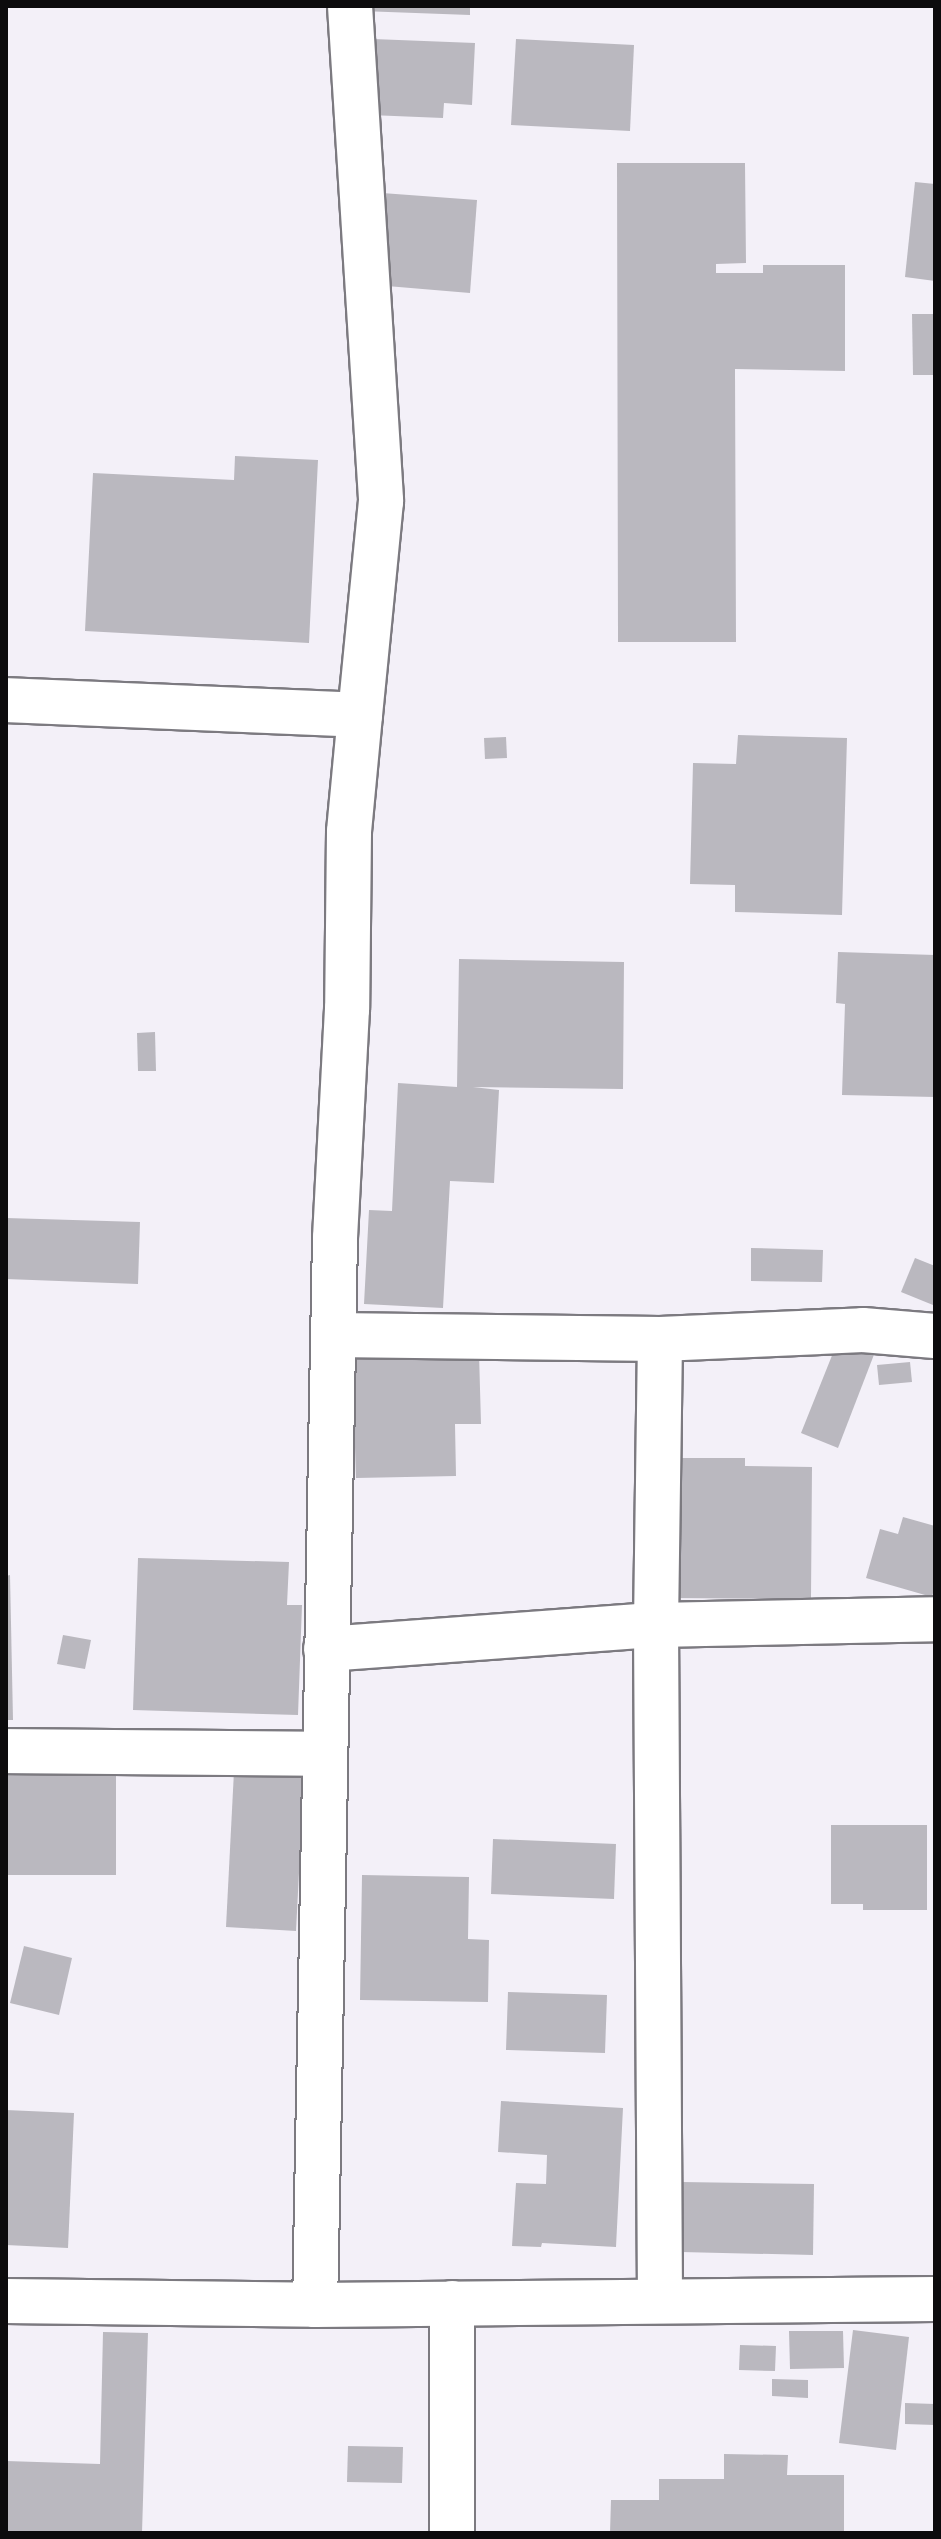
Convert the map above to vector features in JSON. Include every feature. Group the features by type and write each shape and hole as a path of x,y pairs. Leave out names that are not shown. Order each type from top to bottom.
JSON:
{"street":[{"path":"315,2305 323,1754 333,1335 347,1009 349,832 381,501 350,6"},
{"path":"6,700 360,715"},
{"path":"333,1335 660,1339 863,1330 935,1336"},
{"path":"660,1339 656,1625 660,2300"},
{"path":"326,1649 656,1625 935,1619"},
{"path":"6,1751 323,1754"},
{"path":"6,2301 315,2305 935,2299"},
{"path":"452,2303 452,2533"}],"building":[{"path":"361,6 470,6 470,15 361,11"},
{"path":"373,39 475,43 472,105 444,103 443,118 370,115"},
{"path":"516,39 634,45 630,131 511,125"},
{"path":"617,163 745,163 746,263 716,264 716,273 763,273 763,265 845,265 845,371 735,369 736,642 618,642"},
{"path":"915,182 935,184 935,281 905,277"},
{"path":"382,193 477,200 470,293 375,285"},
{"path":"912,314 935,314 935,375 913,375"},
{"path":"235,456 318,460 309,643 85,631 93,473 234,480"},
{"path":"738,735 847,738 842,915 735,912 735,885 690,884 693,763 736,764"},
{"path":"506,737 507,758 485,759 484,738"},
{"path":"838,952 935,955 935,1097 842,1095 845,1004 836,1003"},
{"path":"459,959 624,962 623,1089 473,1087 499,1090 494,1183 450,1181 443,1308 364,1304 369,1210 392,1211 398,1083 457,1087"},
{"path":"155,1032 156,1071 138,1071 137,1033"},
{"path":"6,1218 140,1222 138,1284 6,1279"},
{"path":"751,1248 823,1250 822,1282 751,1281"},
{"path":"915,1258 935,1266 933,1305 901,1292"},
{"path":"839,1338 875,1352 838,1448 801,1433"},
{"path":"479,1353 481,1424 455,1424 456,1476 356,1478 352,1356"},
{"path":"910,1362 912,1382 879,1385 877,1365"},
{"path":"675,1458 745,1458 745,1466 812,1467 811,1599 674,1598"},
{"path":"903,1517 935,1526 935,1585 932,1597 866,1578 880,1529 898,1534"},
{"path":"138,1558 289,1562 287,1605 302,1605 298,1715 133,1710"},
{"path":"10,1575 13,1720 6,1720 6,1576"},
{"path":"63,1635 91,1640 85,1669 57,1664"},
{"path":"234,1771 304,1775 296,1931 226,1927"},
{"path":"6,1773 116,1774 116,1875 6,1875"},
{"path":"831,1825 927,1825 927,1910 863,1910 863,1904 831,1904"},
{"path":"493,1839 616,1844 614,1899 491,1894"},
{"path":"362,1875 469,1877 468,1939 489,1940 488,2002 360,2000"},
{"path":"24,1946 72,1958 59,2015 10,2003"},
{"path":"508,1992 607,1995 605,2053 506,2050"},
{"path":"501,2101 623,2108 616,2247 542,2243 541,2247 512,2246 516,2183 546,2184 547,2155 498,2152"},
{"path":"6,2110 74,2113 68,2248 6,2245"},
{"path":"682,2182 814,2184 813,2255 681,2252"},
{"path":"853,2330 909,2337 896,2450 839,2443"},
{"path":"789,2331 843,2331 844,2368 790,2369"},
{"path":"103,2332 148,2333 142,2533 6,2533 6,2461 100,2464"},
{"path":"740,2345 776,2346 775,2371 739,2370"},
{"path":"772,2379 808,2380 808,2398 772,2396"},
{"path":"905,2403 935,2404 935,2425 905,2424"},
{"path":"348,2446 403,2447 402,2483 347,2482"},
{"path":"724,2454 788,2455 787,2475 844,2475 844,2533 610,2533 611,2500 659,2500 659,2479 724,2479"}]}
